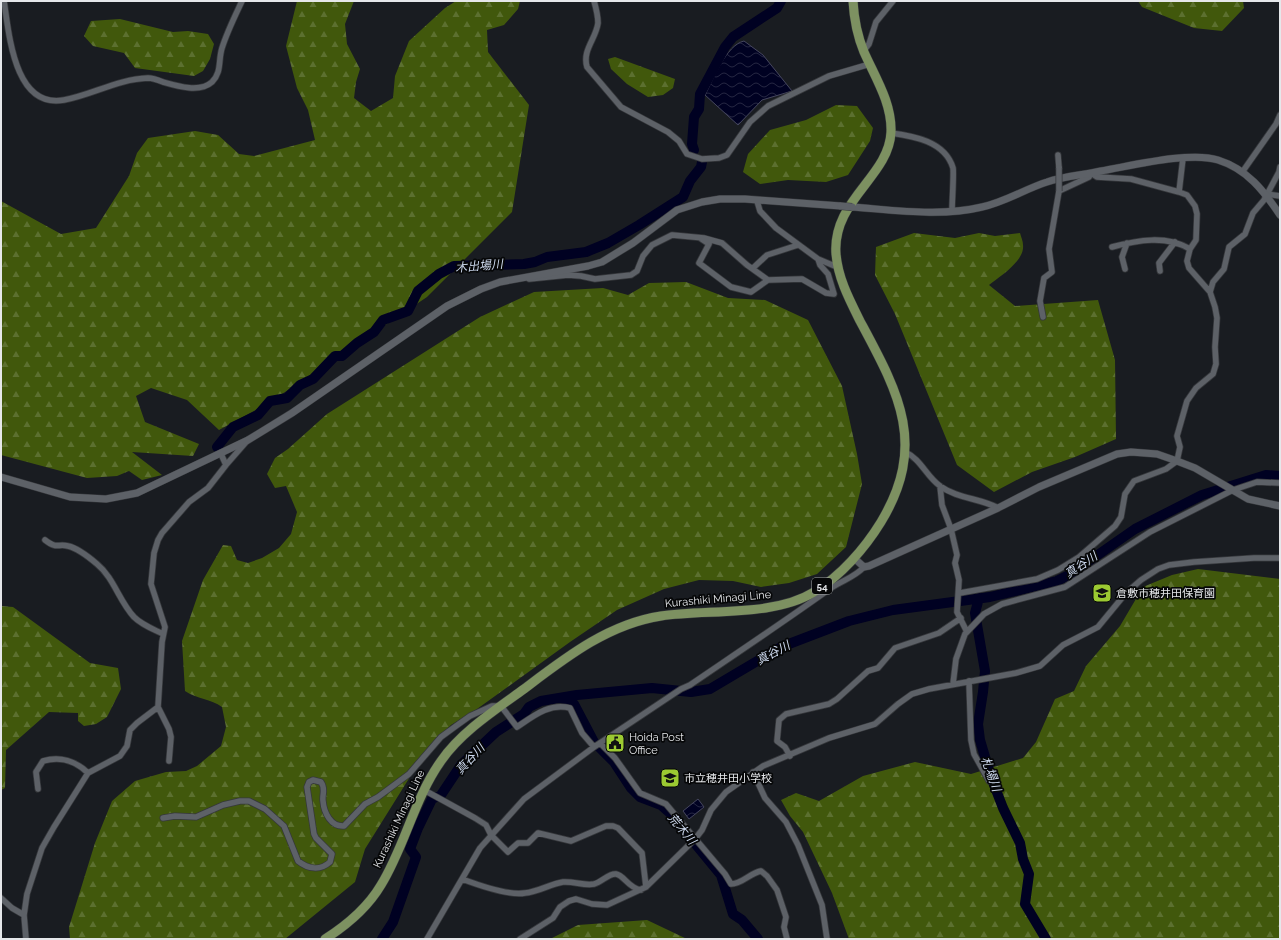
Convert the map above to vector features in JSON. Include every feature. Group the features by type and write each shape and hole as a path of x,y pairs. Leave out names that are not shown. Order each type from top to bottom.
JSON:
{"main road":[{"name":"Kurashiki Minagi Line","path":"325,939 352,919 381,885 441,761 461,738 503,709 598,637 624,626 659,616 776,606 813,593 854,558 878,527 890,508 900,480 905,452 906,433 898,397 887,370 844,290 837,267 836,248 840,222 845,212 882,159 891,133 888,109 863,49 855,23 853,1"}],"street":[{"path":"4,1 13,59 20,76 28,88 53,101 63,100 116,84 150,78 171,84 199,88 205,87 220,71 222,50 242,1"},
{"path":"594,1 598,23 586,52 585,60 587,67 621,107 668,132 678,141 688,154 702,159 719,158 727,155 750,122 768,106 829,76 870,64"},
{"path":"863,49 865,49 869,44 876,22 893,1"},
{"path":"1243,171 1278,126 1280,115"},
{"path":"891,133 920,138 932,143 944,154 953,168 952,211"},
{"path":"1043,317 1040,301 1044,278 1052,272 1049,249 1059,191 1058,155"},
{"path":"1,477 70,497 106,499 137,493 248,440 292,413 447,306 482,289 518,278 588,266 602,262 633,243 677,210 691,205 720,199 952,211 982,207 1015,196 1048,182 1091,173 1183,158 1203,157 1218,159 1243,171 1266,194 1280,215"},
{"path":"1179,192 1183,158"},
{"path":"1210,292 1213,282 1224,269 1229,247 1245,234 1253,213 1264,200 1279,172 1280,167"},
{"path":"1059,191 1089,177 1091,173"},
{"path":"960,593 1037,579 1058,570 1079,557 1115,526 1120,516 1125,494 1134,481 1166,469 1177,461 1180,447 1177,436 1187,401 1196,388 1213,374 1216,364 1214,347 1217,318 1210,292 1189,268 1187,261 1190,249 1196,240 1197,233 1197,214 1194,206 1187,195 1179,192 1131,179 1097,177 1091,173"},
{"path":"1266,194 1280,196"},
{"path":"757,201 760,211 764,217 798,245 818,259 837,267"},
{"path":"518,278 536,279 568,275 594,279 631,275 637,271 643,256 652,245 672,236 699,237 722,243 768,280"},
{"path":"699,237 709,244 699,263 731,287 751,292 768,280 802,279 826,293 834,294 828,274 820,265 818,259"},
{"path":"1112,246 1148,240 1175,242 1190,249"},
{"path":"1160,271 1160,263 1175,242"},
{"path":"1125,269 1122,257 1127,243"},
{"path":"753,268 767,255 798,245"},
{"path":"169,761 170,733 158,707 163,634 165,627 151,584 154,553 158,540 189,502 208,488 248,440"},
{"path":"905,452 914,456 940,486 960,496 987,502 998,508"},
{"path":"854,558 864,566 869,566 998,508 1039,487 1117,454 1131,452 1157,454 1177,461 1195,468 1248,499 1280,506"},
{"path":"221,454 226,465"},
{"path":"953,684 956,660 967,632 984,614 1002,604 1065,587 1150,532 1231,489 1257,482 1280,483"},
{"path":"940,486 942,505 951,529 957,555 955,563 960,593 957,612 967,632"},
{"path":"45,540 53,546 68,546 104,570 126,608 134,618 163,634"},
{"path":"520,939 552,918 560,907 570,901 576,899 592,904 607,905 644,888 693,841 702,830 711,810 726,792 763,766 790,756 829,738 875,724 912,694 1040,666 1063,645 1098,627 1126,593 1141,580 1158,569 1169,565 1194,562 1280,558"},
{"path":"427,939 480,848 524,798 597,745 811,604 833,587 858,573 864,566"},
{"path":"790,756 785,747 777,741 776,735 778,720 786,714 829,704 837,699 868,671 878,668 895,648 939,633 960,618"},
{"path":"969,682 971,740 974,754 989,781"},
{"path":"163,818 175,816 196,817 223,805 240,801 249,801 265,809 284,826 298,862 313,868 322,867 330,862 332,854 314,834 307,791 309,782 313,780 322,782 324,786 322,800 330,821 339,826 344,826 365,804 378,797 409,774 441,737 470,716 492,706 503,709 517,727 534,715 548,708 570,708 582,733 615,758 640,793 666,804 693,841 725,874 731,884 737,884 754,872 761,871 767,876 777,890 786,917 784,927 787,939"},
{"path":"26,939 24,915 28,894 42,848 88,773 120,756 127,746 130,730 137,722 158,707"},
{"path":"38,789 36,772 43,761 61,759 78,763 88,773"},
{"path":"753,772 765,798 786,822 798,845 822,905 827,939"},
{"path":"427,791 481,821 486,825 491,835 508,852 518,843 528,843 538,833 571,840 606,826 613,826 631,840 642,853 644,888"},
{"path":"462,879 489,888 526,894 564,882 594,884 616,874 620,876 630,887 644,888"},
{"path":"1,898 12,908 24,915"}],"green space":[{"path":"297,1 354,1 345,24 347,44 360,69 356,82 354,98 371,111 393,98 395,76 409,41 445,8 456,1 520,1 518,9 504,25 487,30 488,52 529,105 512,212 427,297 270,402 219,430 187,400 151,388 136,396 145,422 199,444 193,456 132,452 162,475 142,480 129,471 117,476 87,478 1,455 1,201 61,234 96,228 129,176 137,153 148,138 195,131 218,135 239,154 254,156 315,140 308,110 297,88 286,46"},
{"path":"1138,1 1243,1 1244,8 1222,31 1194,28 1142,7"},
{"path":"120,19 173,32 188,31 208,34 214,44 210,59 203,71 194,76 135,68 124,53 93,46 84,36 91,21"},
{"path":"615,57 675,79 673,88 663,95 648,97 627,84 611,69 608,59"},
{"path":"836,105 857,106 873,128 870,141 848,175 826,182 788,180 760,184 743,172 748,154 770,130 806,120"},
{"path":"914,233 955,238 979,233 995,236 1020,233 1023,251 1020,257 1005,273 989,285 1015,306 1098,300 1115,360 1116,439 1075,457 1032,472 994,492 957,465 895,314 875,275 876,247"},
{"path":"686,282 728,298 765,300 808,320 842,386 857,454 862,484 846,547 817,574 789,583 761,587 733,581 699,580 664,589 617,610 477,709 451,725 428,748 365,849 355,882 285,939 70,939 69,927 95,843 112,801 135,781 166,772 186,771 197,766 221,746 226,727 222,707 185,691 182,641 203,580 223,545 231,546 237,560 248,563 262,558 279,548 291,534 297,512 286,486 275,488 267,474 275,458 288,449 327,414 480,317 534,292 603,288 628,295 649,283"},
{"path":"1198,569 1280,579 1280,939 849,939 832,893 803,832 790,816 781,800 796,793 819,801 863,776 915,762 971,774 1023,758 1036,742 1055,699 1074,691 1086,666 1120,626 1143,587 1172,575"},
{"path":"1,606 13,607 90,663 118,668 121,689 107,717 96,724 84,726 78,721 78,713 49,712 6,750 5,788 1,790"},
{"path":"647,920 687,939 550,939 578,925"}],"water":[{"path":"744,41 763,55 792,91 762,100 738,125 705,95 716,72 731,49"},
{"path":"698,799 704,807 689,819 683,811"}],"waterway":[{"name":"木出場川","path":"694,150 692,144 694,117 699,109 700,94 725,47 733,37 777,8 781,1"},
{"name":"木出場川","path":"217,447 233,427 258,415 270,401 287,398 300,385 313,379 335,356 342,356 357,343 374,332 383,320 408,311 418,291 439,274 454,266 524,264 535,262 547,257 586,252 608,243 683,197 690,181 701,167 702,162"},
{"name":"真谷川","path":"382,939 393,922 416,857 410,849 432,799 441,795 461,765 496,732 524,714 529,707 541,701 577,695 652,688 691,692 710,689 781,647 849,621 893,610 990,597 1057,581 1069,575 1135,529 1202,495 1266,475 1280,476"},
{"name":"札場川","path":"979,598 975,613 985,671 978,724 980,740 991,777 1003,808 1020,843 1023,859 1029,874 1025,904 1046,939"},
{"name":"荒木川","path":"560,698 574,704 594,742 614,762 631,788 640,797 661,805 670,813 721,875 733,914 742,920 758,939"}],"place":[{"name":"倉敷市穂井田保育園","path":"1102,593"},
{"name":"Hoida Post Office","path":"615,743"},
{"name":"市立穂井田小学校","path":"670,778"}]}
